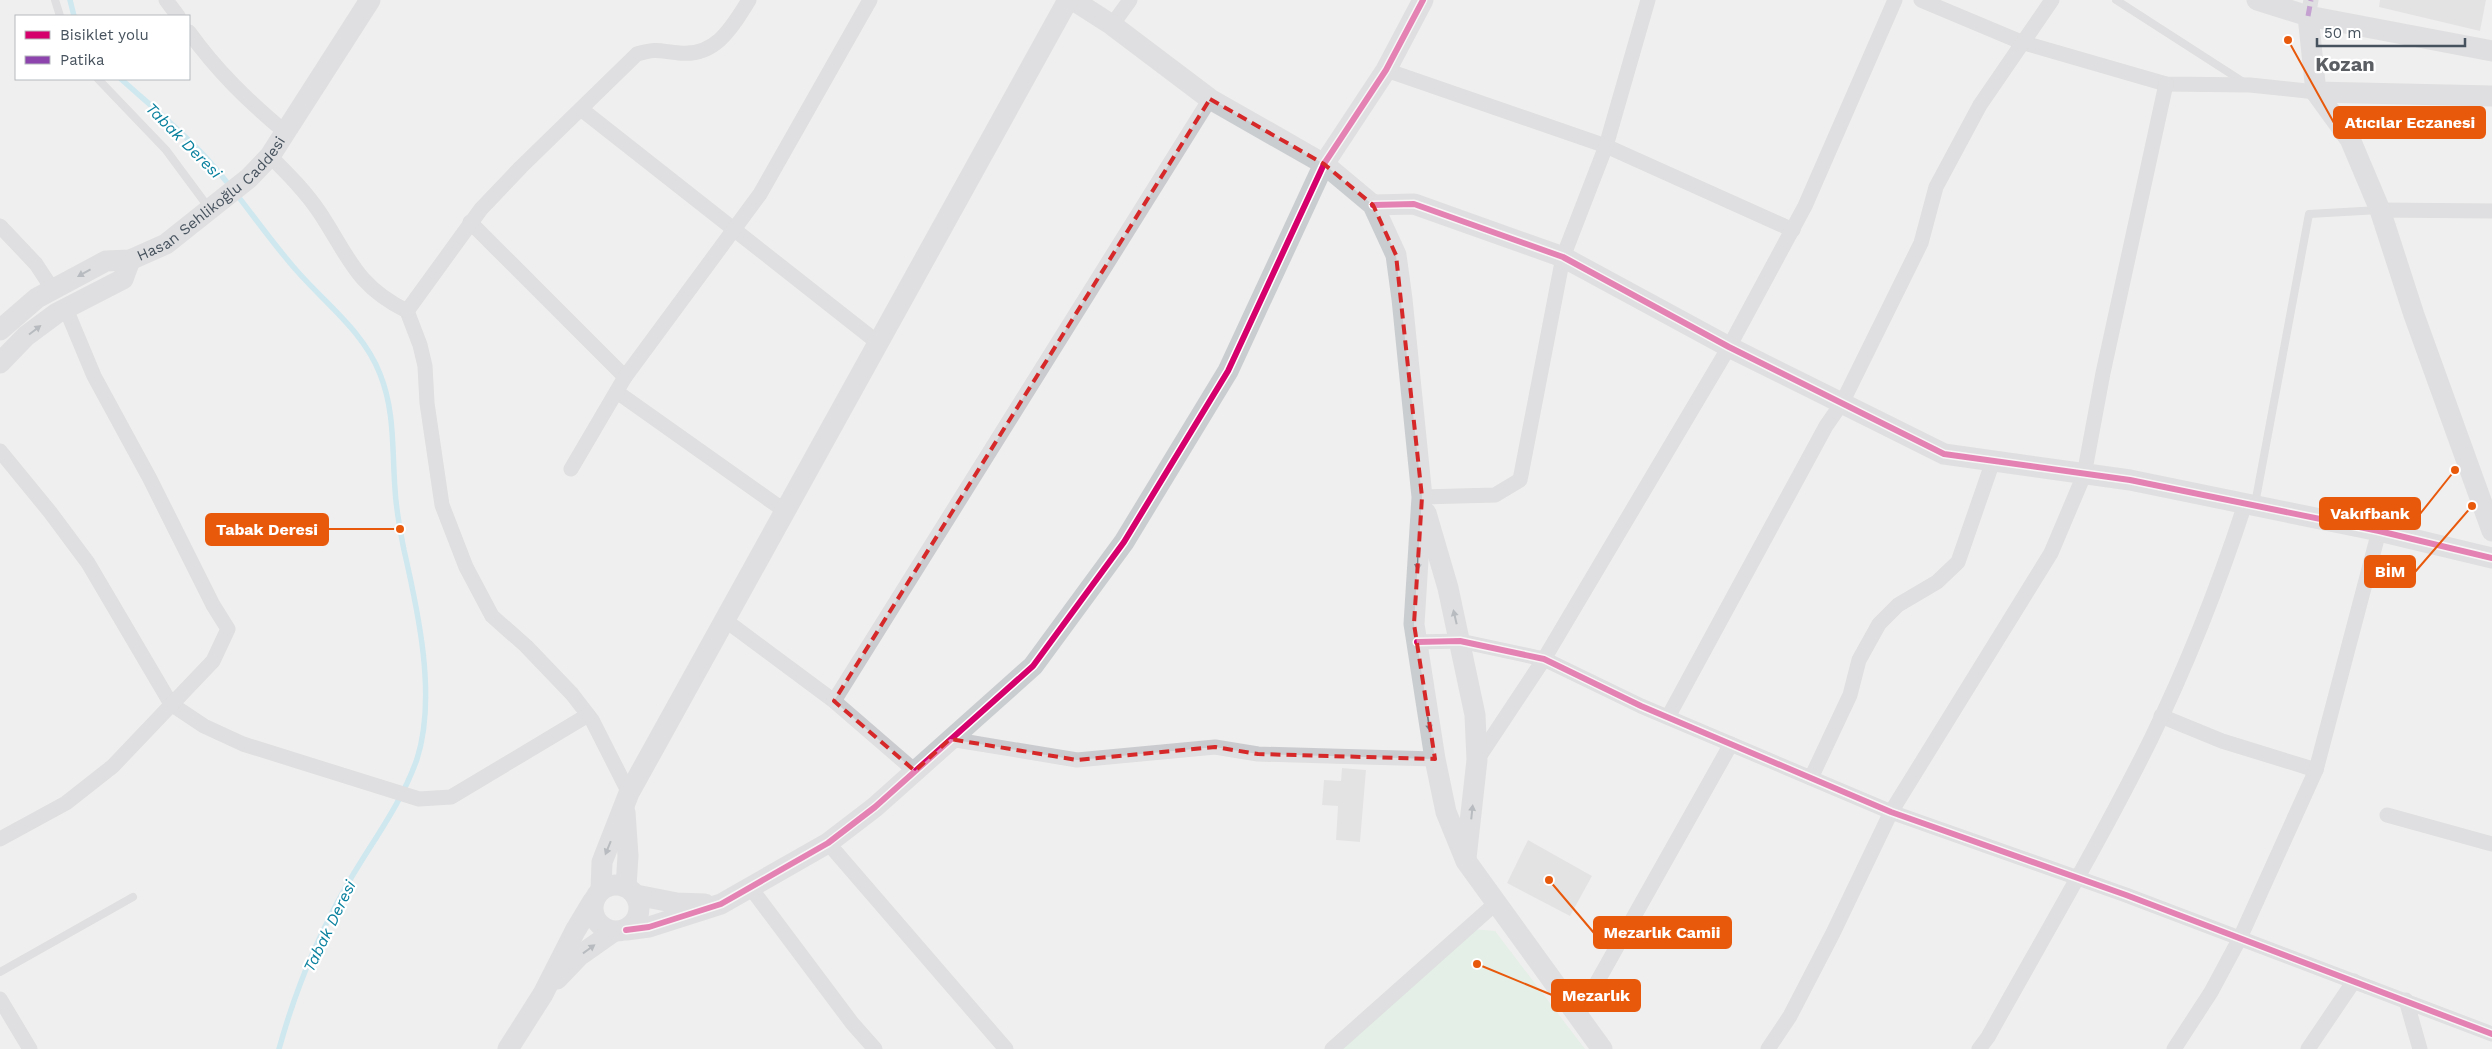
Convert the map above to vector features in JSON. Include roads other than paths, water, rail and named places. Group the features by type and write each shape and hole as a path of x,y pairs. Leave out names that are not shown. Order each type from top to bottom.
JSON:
{"street":[{"path":"166,0 177,15"},
{"name":"Hasan Sehlikoğlu Caddesi","path":"0,330 37,298 106,261 130,260 166,244 248,178 270,156 370,0"},
{"path":"407,311 470,222 521,167 637,54 657,48 680,53 706,51 730,31 749,0"},
{"path":"571,469 625,377 760,194 870,0"},
{"path":"1068,0 627,800 602,862 594,915 601,926 620,931 649,927 720,904 828,843 875,807 1033,666 1124,542 1228,371 1324,164 1386,70 1423,0"},
{"path":"1073,0 1112,25 1210,99 1324,164 1373,205 1396,255 1422,497 1460,641 1475,715 1478,760 1466,861"},
{"path":"1112,25 1130,0"},
{"path":"1422,497 1495,495 1520,480 1563,257 1606,146 1648,0"},
{"path":"1478,760 1544,659 1729,347 1793,230 1895,0"},
{"path":"1921,0 2022,42 2166,84 2250,86 2316,92 2492,96"},
{"path":"1668,717 1826,426 1842,403 1921,243 1936,187 1980,105 2052,0"},
{"path":"2257,0 2309,8 2492,51"},
{"path":"2309,8 2316,92 2350,139 2380,210 2414,315 2492,531"},
{"path":"190,33 208,58 243,97 285,132"},
{"path":"1386,70 1606,146 1793,230"},
{"path":"1768,1049 1790,1016 1821,958 1891,812 2051,553 2084,475 2103,373 2166,84"},
{"path":"834,701 1210,99"},
{"path":"581,109 878,342"},
{"path":"270,156 320,212 359,276 385,301 407,311 420,345 425,366 427,403 442,505 466,567 492,616 526,646 588,715 627,800 631,890 640,908 636,920 579,956 543,994"},
{"path":"1373,205 1414,204 1563,257 1729,347 1944,454 2130,480 2379,531 2492,558"},
{"path":"2380,210 2492,211"},
{"path":"470,222 625,377"},
{"path":"0,226 36,264 53,290"},
{"name":"Hasan Sehlikoğlu Caddesi","path":"0,363 26,336 66,309 123,279 130,260"},
{"path":"0,839 66,803 113,766 213,661 228,629 209,598 150,479 94,376 66,309"},
{"path":"617,392 785,511"},
{"path":"0,452 50,512 88,564 171,704 204,726 243,744 419,799 451,797 588,715"},
{"path":"1811,778 1850,695 1859,660 1879,624 1898,605 1937,582 1958,562 1993,461"},
{"path":"1422,497 1414,624 1434,759 1446,812 1466,861 1602,1049"},
{"path":"1979,1049 1988,1037 2077,877 2161,716 2250,505"},
{"path":"2174,1049 2211,992 2240,938 2316,770 2379,531"},
{"path":"725,620 834,701 915,771"},
{"path":"1417,642 1460,641 1544,659 1668,717 1891,812 2077,877 2492,1034"},
{"path":"2161,716 2222,741 2316,770"},
{"path":"950,739 1077,760 1215,747 1258,754 1434,759"},
{"path":"1578,1016 1731,744"},
{"path":"2387,815 2492,844"},
{"path":"828,843 1006,1049"},
{"path":"508,1049 543,994 574,931 597,896 613,884 677,903 720,904"},
{"path":"750,888 852,1022 876,1049"},
{"path":"1332,1049 1496,903"},
{"path":"2308,1049 2354,981"},
{"path":"0,999 30,1049"},
{"path":"2406,1000 2420,1049"}],"lane":[{"path":"55,0 60,15"},
{"path":"2116,0 2250,86"},
{"path":"99,80 166,150 213,208"},
{"path":"2250,505 2309,214 2380,210"},
{"path":"0,972 133,896"}],"waterway":[{"name":"Tabak Deresi","path":"70,0 74,15"},
{"name":"Tabak Deresi","path":"122,80 200,151 286,258 354,332 373,359 380,374 391,416 397,512 420,627 423,654 425,682 423,735 417,759 403,792 347,885 317,944 292,1006 279,1049"}],"place":[{"name":"Atıcılar Eczanesi","path":"2288,40"},
{"name":"Vakıfbank","path":"2455,470"},
{"name":"BİM","path":"2472,506"},
{"name":"Tabak Deresi","path":"400,529"},
{"name":"Mezarlık Camii","path":"1549,880"},
{"name":"Mezarlık","path":"1477,964"}],"district":[{"name":"Kozan","path":"2345,64"}]}
